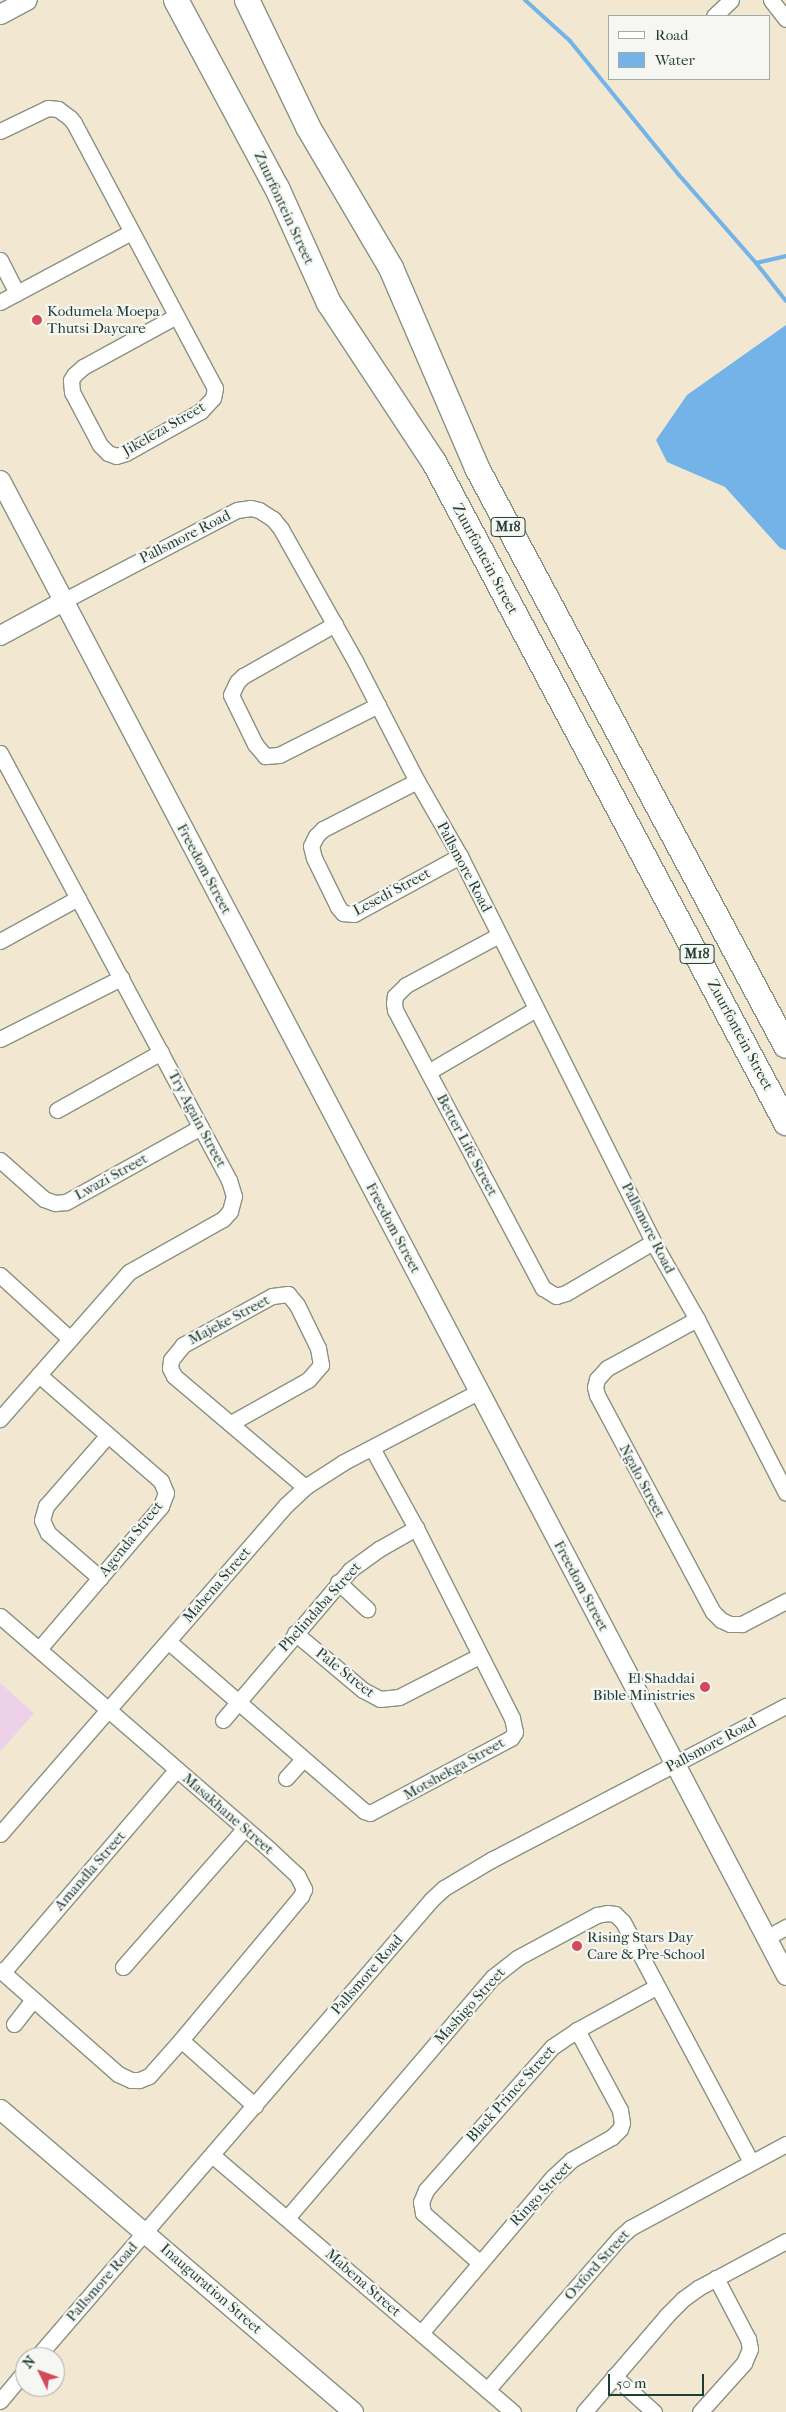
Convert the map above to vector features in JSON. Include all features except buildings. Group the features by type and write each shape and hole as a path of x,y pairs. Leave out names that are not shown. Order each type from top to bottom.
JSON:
{"main road":[{"name":"Zuurfontein Street","path":"176,0 277,188 329,303 418,437 444,480 786,1124"},
{"name":"M18","path":"247,0 308,127 376,239 398,282 477,468 786,1046"}],"street":[{"path":"4,8 26,0"},
{"path":"715,15 731,0"},
{"path":"771,0 786,19"},
{"name":"Jikeleza Street","path":"0,131 48,108 64,112 74,123 213,383 213,398 201,411 126,453 116,456 108,453 100,445 72,392 71,380 83,367 176,316"},
{"path":"0,302 131,232"},
{"path":"0,260 17,293"},
{"name":"Freedom Street","path":"0,480 786,1976"},
{"name":"Pallsmore Road","path":"0,635 229,514 251,508 266,514 281,529 335,624 417,780 460,856 599,1131 652,1242 698,1319 786,1493"},
{"path":"335,624 243,676 237,682 232,695 255,744 265,756 279,755 378,705"},
{"name":"Try Again Street","path":"0,753 201,1127 232,1188 234,1203 230,1211 215,1224 142,1263 129,1272 0,1419"},
{"name":"Lesedi Street","path":"417,780 324,829 316,836 312,852 338,907 343,913 354,914 460,856"},
{"path":"0,941 78,898"},
{"name":"Better Life Street","path":"500,935 406,985 395,996 395,1010 540,1282 548,1292 556,1296 566,1293 652,1242"},
{"path":"0,1039 121,978"},
{"path":"428,1072 536,1009"},
{"path":"57,1110 161,1052"},
{"name":"Lwazi Street","path":"0,1160 44,1198 55,1203 66,1202 201,1127"},
{"path":"2,1280 70,1339"},
{"name":"Majeke Street","path":"231,1423 308,1380 321,1365 321,1357 314,1339 297,1305 288,1294 272,1296 182,1345 171,1360 170,1368 174,1376 305,1487"},
{"name":"Ngalo Street","path":"698,1319 607,1368 597,1379 595,1387 597,1395 713,1612 721,1620 730,1624 742,1624 786,1601"},
{"name":"Agenda Street","path":"39,1375 161,1481 166,1493 161,1506 39,1649"},
{"name":"Mabena Street","path":"0,1834 169,1642 286,1505 305,1487 344,1462 480,1391"},
{"path":"100,1578 48,1533 42,1520 46,1506 108,1435"},
{"name":"Motshekga Street","path":"169,1642 238,1700 303,1759 370,1814 506,1742 514,1732 514,1724 416,1528 372,1448"},
{"name":"Phelindaba Street","path":"223,1720 338,1582 363,1559 416,1528"},
{"path":"338,1582 367,1609"},
{"name":"Masakhane Street","path":"0,1616 245,1828 297,1875 304,1889 301,1896 149,2076 139,2080 131,2080 118,2074 33,2000"},
{"name":"Pale Street","path":"295,1633 363,1690 380,1699 399,1697 479,1656"},
{"name":"Pallsmore Road","path":"47,2347 425,1907 444,1888 508,1851 786,1706"},
{"path":"286,1778 303,1759"},
{"name":"Amandla Street","path":"1,1971 177,1769"},
{"path":"123,1967 245,1828"},
{"name":"Mashigo Street","path":"287,2218 493,1977 517,1958 597,1915 615,1914 623,1922 751,2162"},
{"path":"766,1938 786,1927"},
{"path":"1,1971 33,2000 14,2024"},
{"name":"Black Prince Street","path":"480,2263 423,2213 421,2202 426,2190 552,2047 577,2030 656,1987"},
{"name":"Ringo Street","path":"421,2333 563,2166 612,2137 620,2129 622,2118 620,2110 577,2030"},
{"path":"181,2040 255,2106"},
{"name":"Inauguration Street","path":"0,2109 353,2412"},
{"name":"Oxford Street","path":"487,2390 624,2233 642,2220 786,2144"},
{"name":"Mabena Street","path":"212,2155 512,2412"},
{"path":"584,2412 677,2304 716,2278 786,2241"},
{"path":"700,2412 744,2363 750,2349 748,2339 716,2278"},
{"path":"614,2376 654,2412"},
{"path":"0,2400 15,2383"}],"shaded area":[{"path":"0,1683 34,1713 0,1752"}],"water":[{"path":"786,325 786,550 780,548 725,487 667,462 656,440 687,395"}],"waterway":[{"path":"525,0 570,41 679,175 756,263 786,256"},
{"path":"756,263 786,301"}],"place":[{"name":"Kodumela Moepa Thutsi Daycare","path":"37,320"},
{"name":"El Shaddai Bible Ministries","path":"705,1687"},
{"name":"Rising Stars Day Care & Pre-School","path":"577,1946"}]}
